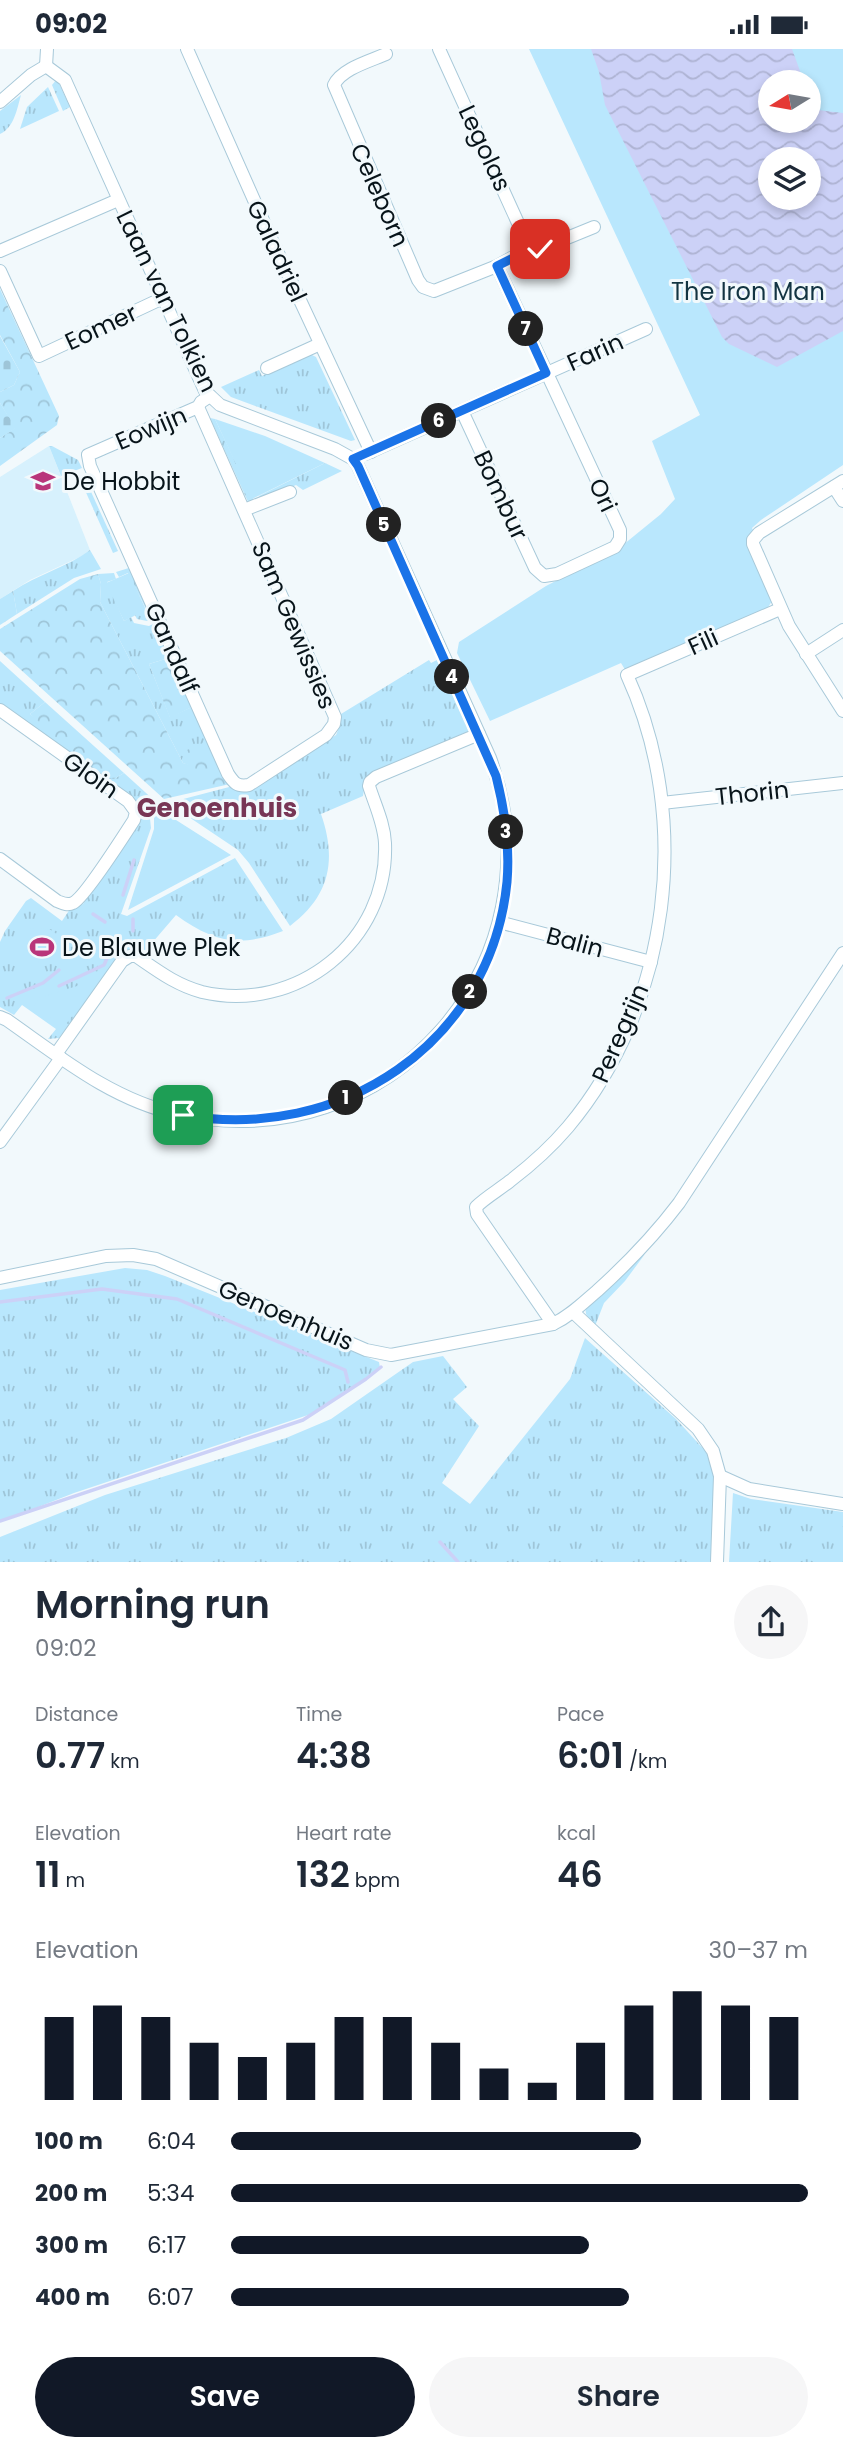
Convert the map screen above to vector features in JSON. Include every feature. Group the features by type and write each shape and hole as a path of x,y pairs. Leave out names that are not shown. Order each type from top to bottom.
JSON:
{"street":[{"path":"0,102 31,75 46,66 47,49"},
{"name":"Galadriel","path":"187,49 371,452"},
{"name":"Legolas","path":"439,49 519,223 525,249"},
{"name":"Celeborn","path":"389,51 343,74 334,86 418,279 423,287 434,291 497,266"},
{"name":"Laan van Tolkien","path":"46,66 65,80 205,391 220,405 335,449 353,459"},
{"path":"0,251 118,200"},
{"path":"546,373 497,266 525,249 540,249 594,227"},
{"name":"Eomer","path":"0,271 39,356 163,298"},
{"name":"Farin","path":"353,459 646,329"},
{"path":"267,368 320,344"},
{"name":"Ori","path":"544,576 557,574 610,550 618,544 621,535 546,373"},
{"name":"Eowijn","path":"88,455 198,407 210,396"},
{"name":"Sam Gewissies","path":"198,407 335,717 334,724 326,735 288,759"},
{"name":"Bombur","path":"462,411 535,568 544,576"},
{"name":"Gandalf","path":"88,455 90,466 234,783 249,785 288,759"},
{"path":"0,1017 104,1086 129,1099 176,1114 240,1121 299,1115 322,1108 383,1080 427,1046 466,999 487,957 499,922 507,883 506,822 496,776 479,734 353,459"},
{"path":"843,501 838,484 759,533 754,540 757,554 780,609 843,711"},
{"name":"Sam Gewissies","path":"244,510 290,492"},
{"name":"Fili","path":"627,675 780,609"},
{"path":"806,654 843,630"},
{"name":"Peregrijn","path":"553,1324 477,1214 476,1207 533,1162 569,1126 584,1106 622,1041 651,962 663,900 666,855 662,803 650,736 627,675"},
{"name":"Gloin","path":"0,710 128,801 135,809 134,820 80,898 73,903 57,901 0,859"},
{"path":"0,1142 121,961 130,955 176,983 228,996 254,996 278,991 304,981 326,967 354,941 379,891 385,863 385,843 370,782 376,776 479,734"},
{"name":"Thorin","path":"662,803 843,783"},
{"name":"Balin","path":"499,922 651,962"},
{"name":"Genoenhuis","path":"0,1278 106,1256 133,1255 156,1259 366,1350 391,1355 553,1324 573,1312 638,1254 673,1212 843,953"},
{"path":"573,1312 698,1429 713,1451 720,1476 717,1562"},
{"path":"720,1476 749,1489 843,1504"}],"shaded area":[{"path":"49,446 90,550 30,580 0,599 0,477"}],"green space":[{"name":"The Iron Man","path":"529,49 843,49 843,465 752,528 747,538 772,601 767,609 627,673 621,663 490,721 457,653 459,642 546,586 618,549 661,514 675,499 652,441 700,415"},
{"path":"57,79 70,107 63,111 52,85"},
{"path":"48,87 59,111 20,129 27,107"},
{"path":"21,95 12,123 0,134 0,111"},
{"path":"0,289 59,416 57,425 0,466 0,438 15,428 0,403 0,392 14,385 20,372 0,335"},
{"path":"0,336 20,372 14,385 0,392"},
{"path":"310,354 316,357 355,440 351,441 231,397 221,387 259,370 262,376"},
{"path":"0,403 16,428 0,438"},
{"path":"210,418 215,419 255,503 249,504"},
{"path":"215,419 265,436 325,463 252,499"},
{"path":"49,446 78,460 82,468 61,476"},
{"path":"325,463 342,471 303,490 296,485 261,501 259,496"},
{"path":"87,483 118,551 113,553 84,488"},
{"path":"90,550 101,569 74,578 17,614 13,591"},
{"path":"132,567 155,619 137,619 135,615 146,609 128,573 119,577 116,572"},
{"path":"114,573 116,579 107,582 124,621 131,617 134,623 149,626 157,622 172,657 149,664 170,717 194,706 210,740 191,766 183,763 100,602 101,584 98,574"},
{"path":"129,573 146,610 124,621 106,583"},
{"path":"98,574 101,584 100,602 183,763 191,765 187,750 210,740 230,784 164,799 0,651 0,629 80,579"},
{"path":"13,591 17,614 0,625 0,599"},
{"path":"172,657 194,706 170,718 149,664"},
{"path":"429,660 431,663 437,660 469,731 373,773 366,777 363,796 321,814 329,847 327,876 314,902 290,926 238,850 168,803 233,786 250,789 336,735 341,714"},
{"path":"0,661 45,702 30,714 114,779 124,773 156,802 139,807 0,707"},
{"path":"45,702 124,773 114,779 97,776 30,714"},
{"path":"158,806 231,855 128,910 154,829 154,807"},
{"path":"149,809 151,828 121,914 127,916 235,858 283,931 240,941 202,931 176,915 146,950 134,949 123,954 59,1038 48,1039 56,1029 22,1005 14,1015 0,1007 0,942 26,901 31,898 62,921 70,909 83,904 138,823 140,811"},
{"name":"De Blauwe Plek","path":"28,929 51,930 65,940 61,950 40,958 38,963 31,966 25,960 21,941"},
{"path":"77,986 88,994 64,1027 34,1006 39,998"},
{"path":"645,1254 604,1303 595,1326 586,1314 585,1305"},
{"path":"125,1268 147,1270 165,1276 379,1362 380,1368 314,1413 74,1493 0,1522 0,1290"},
{"path":"585,1338 676,1419 709,1455 715,1467 714,1562 0,1562 0,1537 105,1495 286,1438 331,1419 413,1362 443,1356 467,1387 453,1399 479,1426 442,1483 470,1504 570,1379"},
{"path":"733,1493 751,1499 843,1512 843,1562 729,1562"}],"water":[{"path":"591,49 792,49 800,70 758,70 758,133 821,133 821,110 843,113 843,331 777,367 729,344 722,337 605,105 599,72"}],"waterway":[{"path":"123,895 134,860"},
{"path":"93,914 105,922"},
{"path":"133,919 133,931"},
{"path":"59,986 104,965 117,936"},
{"path":"7,998 43,983 59,970"},
{"path":"0,1302 102,1289 177,1299 345,1370 348,1382"},
{"path":"0,1521 303,1420 381,1367"},
{"path":"440,1542 458,1562"}],"place":[{"name":"De Hobbit","path":"43,481"},
{"name":"De Blauwe Plek","path":"42,947"}],"district":[{"name":"Genoenhuis","path":"217,808"}],"route":[{"path":"183,1115 240,1121 299,1115 341,1101 383,1080 407,1063 440,1032 466,999 487,957 503,904 508,871 506,822 496,776 353,459 546,373 497,266 525,249 540,249"}]}
